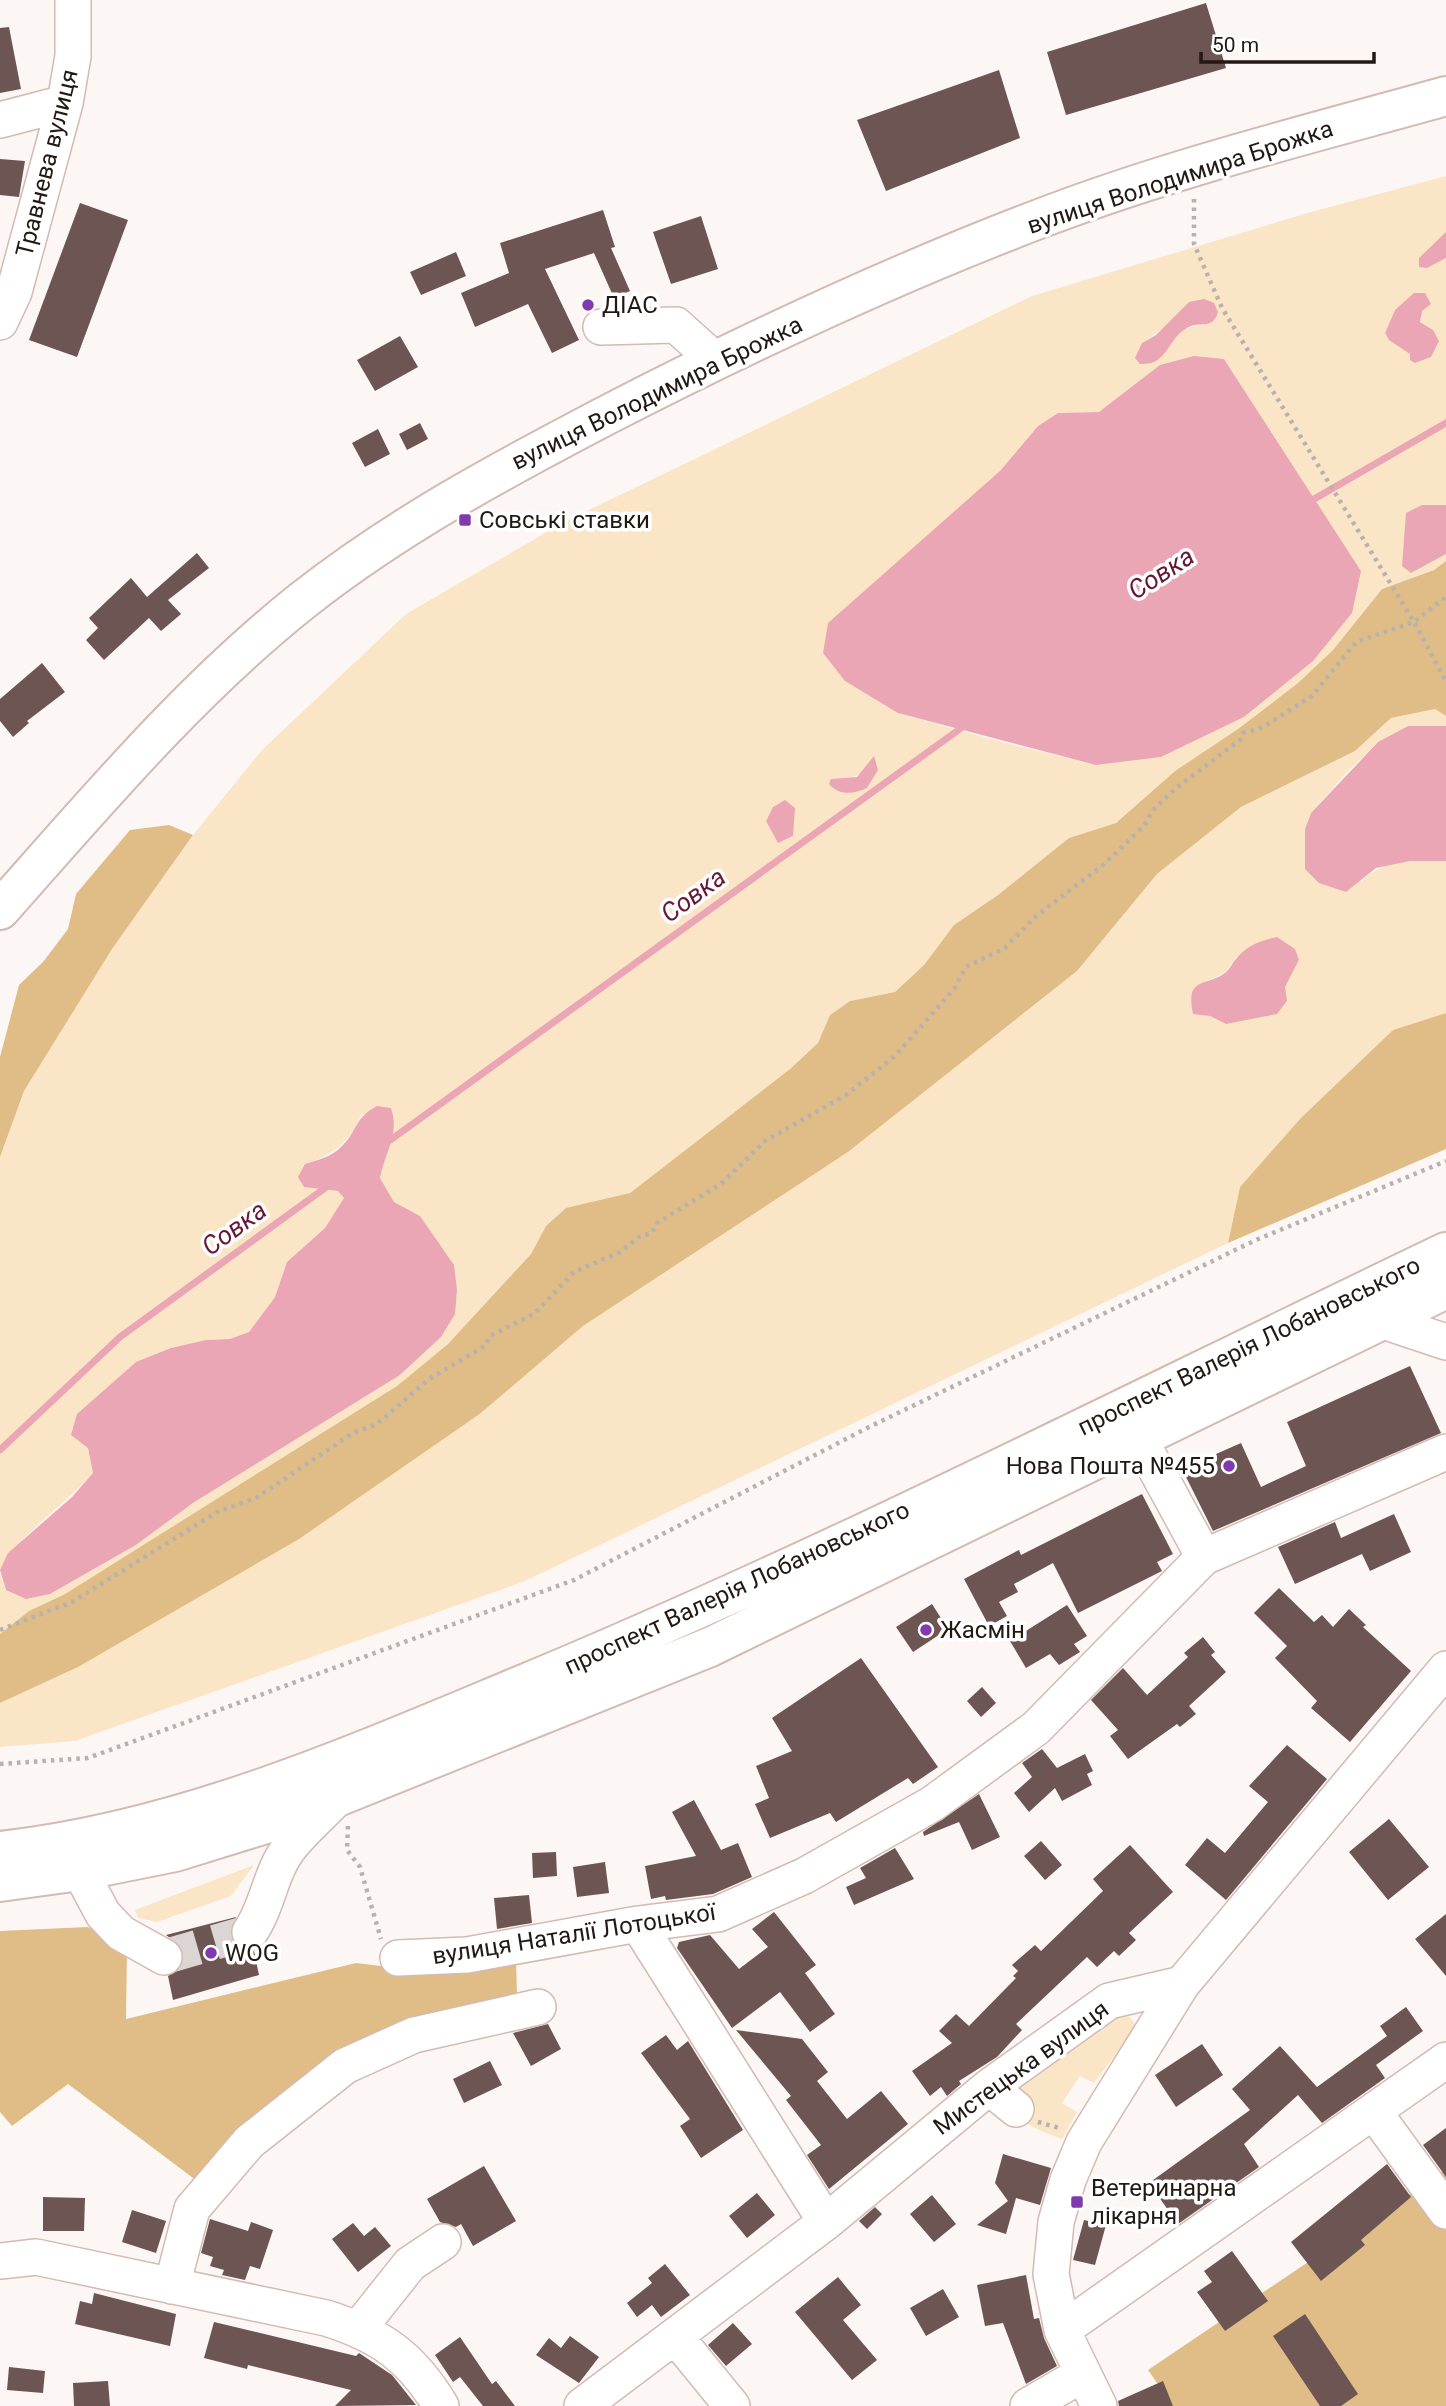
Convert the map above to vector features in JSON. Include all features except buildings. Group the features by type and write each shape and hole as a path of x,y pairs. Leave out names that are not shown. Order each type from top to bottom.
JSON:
{"main road":[{"name":"вулиця Володимира Брожка","path":"0,910 119,775 209,685 300,603 389,537 481,481 716,361 874,287 1039,219 1223,159 1446,96"},
{"name":"проспект Валерія Лобановського","path":"0,1851 47,1846 205,1807 358,1754 678,1620 1446,1251"},
{"name":"проспект Валерія Лобановського","path":"0,1882 80,1871 175,1852 285,1818 343,1811 710,1647 1446,1289"}],"street":[{"name":"Травнева вулиця","path":"0,322 14,292 65,103 73,56 74,0"},
{"path":"0,120 65,103"},
{"path":"601,327 676,325 716,361"},
{"path":"1380,1321 1446,1342"},
{"path":"1139,1438 1204,1557"},
{"name":"вулиця Наталії Лотоцької","path":"398,1958 467,1955 638,1924 718,1914 804,1876 932,1804 1036,1728 1204,1557 1446,1452"},
{"path":"1099,2406 1062,2330 1051,2274 1056,2222 1068,2180 1084,2142 1182,1984 1446,1668"},
{"path":"250,1932 261,1915 272,1881 288,1849 343,1811"},
{"path":"80,1871 103,1914 116,1928 158,1956 164,1957"},
{"path":"638,1924 826,2222"},
{"name":"Мистецька вулиця","path":"582,2406 826,2222 989,2087 1109,2001 1182,1984"},
{"path":"172,2286 192,2209 249,2142 345,2066 414,2035 538,2007"},
{"path":"1062,2330 1446,2060"},
{"path":"989,2087 1016,2109"},
{"path":"1374,2112 1446,2211"},
{"path":"359,2328 410,2264 443,2242"},
{"path":"0,2261 36,2257 326,2318 359,2328 386,2342 429,2386 441,2406"},
{"path":"675,2336 732,2406"},
{"path":"1028,2406 1083,2374"}],"path":[{"path":"1194,199 1194,244 1222,308 1414,622 1446,681"},
{"path":"0,1630 72,1602 219,1511 256,1497 353,1433 377,1424 429,1379 485,1346 490,1336 534,1314 574,1272 620,1252 639,1237 652,1233 657,1223 721,1184 765,1141 846,1095 895,1056 954,989 966,967 1004,948 1036,916 1102,866 1144,826 1154,809 1240,740 1243,733 1263,727 1312,696 1356,642 1414,622 1446,597"},
{"path":"0,1764 88,1758 574,1580 869,1427 1256,1240 1446,1161"},
{"path":"343,1811 347,1850 360,1867 365,1893 383,1946 398,1958"},
{"path":"1016,2109 1031,2120 1058,2128 1084,2142"}],"shaded area":[{"name":"Совські ставки","path":"1446,176 1446,232 1429,251 1427,268 1446,258 1446,505 1422,505 1446,554 1446,561 1434,570 1382,589 1333,650 1298,683 1238,729 1175,771 1116,823 1069,838 998,895 954,925 924,965 895,992 850,1001 830,1015 818,1043 790,1069 630,1193 546,1226 531,1254 448,1344 397,1386 65,1594 29,1611 0,1634 0,1574 6,1590 50,1594 136,1545 193,1503 400,1375 441,1337 420,1216 394,1202 380,1178 385,1151 395,1138 362,1114 340,1146 305,1164 324,1189 338,1191 345,1198 325,1228 287,1262 275,1297 249,1332 230,1339 206,1340 88,1448 93,1473 16,1546 0,1570 0,1157 24,1091 112,949 193,835 262,750 406,614 564,522 1032,296 1311,212","holes":["1395,310 1421,311 1420,322 1433,330 1410,354 1385,333","1217,319 1185,329 1160,358 1148,364 1140,364 1142,343 1165,327","1224,359 1361,571 1244,717 1161,757 1096,765 898,713 1000,471 1038,426 1058,413 1099,412","869,761 861,790 831,779 854,776 863,771","766,821 793,824 793,836 778,843"]},
{"path":"1446,561 1446,716 1435,709 1391,718 1355,751 1241,807 1157,874 1077,971 848,1152 583,1326 481,1413 299,1539 78,1667 0,1703 0,1634 29,1611 65,1594 397,1386 448,1344 531,1254 546,1226 566,1208 630,1193 790,1069 818,1043 830,1015 850,1001 895,992 924,965 954,925 998,895 1069,838 1116,823 1175,771 1238,729 1298,683 1333,650 1382,589 1434,570"},
{"path":"1435,709 1446,716 1446,726 1408,726 1378,742 1347,772 1311,813 1305,829 1305,869 1362,881 1380,868 1401,862 1446,861 1446,1013 1393,1030 1240,1187 1228,1243 523,1582 75,1741 0,1747 0,1703 78,1667 481,1413 583,1326 848,1152 1077,971 1157,874 1241,807 1355,751 1391,718","holes":["1236,957 1299,960 1285,987 1226,1024 1210,1016 1193,1013 1194,992 1224,973"]},
{"path":"169,825 193,835 112,949 24,1091 0,1157 0,1057 19,985 43,962 68,929 76,894 130,830"},
{"path":"1446,1013 1446,1149 1228,1243 1240,1187 1301,1118 1393,1030"},
{"path":"254,1865 231,1896 157,1922 138,1918 135,1910"},
{"path":"88,1927 127,1949 126,2019 356,1963 406,1969 516,1959 517,1994 335,2054 201,2184 68,2084 12,2126 0,2112 0,1931"},
{"path":"1124,2010 1137,2026 1094,2083 1080,2076 1062,2103 1077,2112 1062,2139 1025,2122 1001,2089"},
{"path":"1446,2169 1446,2406 1173,2406 1148,2370"}],"water":[{"path":"1446,232 1446,258 1427,268 1419,267 1419,258"},
{"path":"1414,293 1425,293 1431,304 1422,311 1420,322 1433,330 1439,341 1431,357 1415,363 1410,360 1410,354 1389,340 1385,333 1395,310"},
{"path":"1204,299 1214,303 1218,312 1216,318 1209,323 1187,328 1156,361 1140,364 1135,358 1142,343 1156,335 1189,302"},
{"path":"1194,356 1224,359 1361,571 1352,613 1313,661 1244,717 1161,757 1096,765 898,713 845,681 823,653 828,623 1000,471 1038,426 1058,413 1099,412 1160,365"},
{"path":"1422,505 1446,505 1446,554 1411,573 1402,566 1406,513"},
{"path":"1408,726 1446,726 1446,861 1410,861 1376,868 1346,892 1319,883 1305,869 1305,829 1311,813 1378,742"},
{"path":"874,756 878,770 867,788 847,793 837,791 829,784 831,779 857,777"},
{"path":"785,800 795,808 793,836 778,843 766,821 773,807"},
{"path":"1277,937 1295,949 1299,960 1285,987 1287,1001 1277,1014 1226,1024 1210,1016 1193,1014 1192,994 1199,984 1225,973 1249,947"},
{"path":"377,1106 391,1108 394,1126 380,1178 394,1202 420,1216 454,1265 457,1290 455,1314 441,1337 400,1375 193,1503 136,1545 50,1594 26,1599 6,1590 0,1570 8,1553 72,1497 93,1473 88,1448 71,1435 77,1414 136,1362 171,1348 206,1340 230,1339 249,1332 275,1297 287,1262 325,1228 344,1198 338,1191 304,1187 298,1177 305,1164 324,1158 337,1150 360,1120"}],"waterway":[{"name":"Совка","path":"1309,502 1446,423"},
{"name":"Совка","path":"389,1141 964,726"},
{"name":"Совка","path":"0,1450 120,1337 332,1183"}],"tunnel":[{"path":"164,1957 250,1932"}],"place":[{"name":"ДІАС","path":"588,305"},
{"name":"Совські ставки","path":"465,520"},
{"name":"Нова Пошта №455","path":"1229,1466"},
{"name":"Жасмін","path":"926,1630"},
{"name":"WOG","path":"211,1953"},
{"name":"Ветеринарна лікарня","path":"1077,2202"}]}
